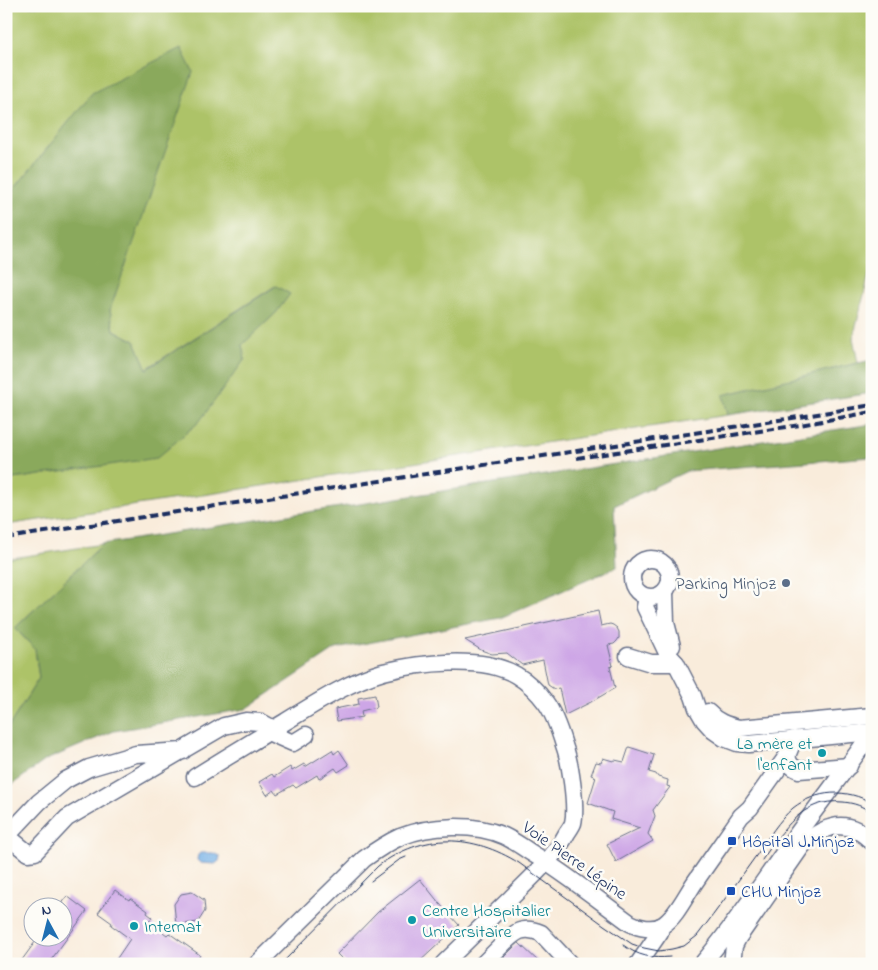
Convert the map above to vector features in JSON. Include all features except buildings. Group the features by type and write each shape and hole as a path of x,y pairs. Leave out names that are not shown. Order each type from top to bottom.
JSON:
{"street":[{"path":"652,558 659,560 669,569 671,575 670,582 665,592 660,596 647,597 636,590 632,578 636,566 640,562 652,558"},
{"path":"665,592 666,623 676,662 693,696 696,708 714,731 724,738 737,743 749,744 872,732"},
{"path":"647,597 645,607 667,652 676,662"},
{"path":"628,656 651,663 676,662"},
{"path":"195,777 314,704 349,685 382,672 452,662 492,666 515,675 534,689 548,705 567,753 574,809 572,823 564,840 546,862 443,964"},
{"path":"693,696 713,718 725,725 739,728 872,716"},
{"path":"183,751 136,754 89,768 66,780 39,802 7,836 28,854 35,852 67,818 183,751 224,726 246,721 261,722 269,731 293,743 306,735"},
{"path":"782,756 780,751 794,740 807,722"},
{"path":"702,964 725,936 872,732"},
{"path":"764,743 782,756 793,768 799,770 849,766"},
{"path":"638,964 660,932 661,926 677,910 741,816 744,803 782,756"},
{"path":"717,964 732,960 734,946 738,938 802,846 812,837 834,826 845,826 855,829 872,842"},
{"name":"Voie Pierre Lépine","path":"257,964 364,859 382,846 415,832 447,827 483,830 504,836 546,862 630,923 638,927 654,928 661,926"},
{"path":"792,843 790,853 792,862"},
{"path":"483,964 514,933 524,930 535,930 541,933 570,964"}],"green space":[{"path":"6,6 872,6 872,263 853,338 858,363 724,395 728,415 6,525 6,480 157,457 241,345 276,313 275,286 146,369 135,341 114,330 110,310 93,93 6,199"},
{"path":"181,48 193,72 110,310 114,330 135,341 147,369 276,286 290,294 276,313 242,345 245,359 199,422 157,458 6,480 6,199 92,93"},
{"path":"872,360 872,393 728,415 723,395"},
{"path":"872,424 872,457 687,471 614,506 617,567 500,618 336,649 246,709 114,731 46,760 6,789 6,731 39,678 35,649 15,628 103,544"},
{"path":"103,544 15,628 35,649 39,678 6,731 6,559"}],"water":[{"path":"200,853 213,853 220,856 219,861 215,864 200,863 197,860"}],"tram line":[{"path":"281,964 378,866 395,855 413,847 430,842 448,841 484,846 519,863 632,944 659,951 684,946 697,936 774,829 793,808 812,798 832,793 852,795 872,803"},
{"path":"762,860 786,827 795,818 816,805 829,802 847,802 872,813"},
{"path":"371,881 406,857"},
{"path":"623,945 645,956 657,958 670,957"}],"railway":[{"path":"6,538 872,405"},
{"path":"577,458 800,425 872,412"}],"place":[{"name":"Parking Minjoz","path":"786,583"},
{"name":"La mère et l'enfant","path":"822,753"},
{"name":"Hôpital J.Minjoz","path":"732,841"},
{"name":"CHU Minjoz","path":"731,891"},
{"name":"Centre Hospitalier Universitaire","path":"412,920"},
{"name":"Internat","path":"134,926"}]}
